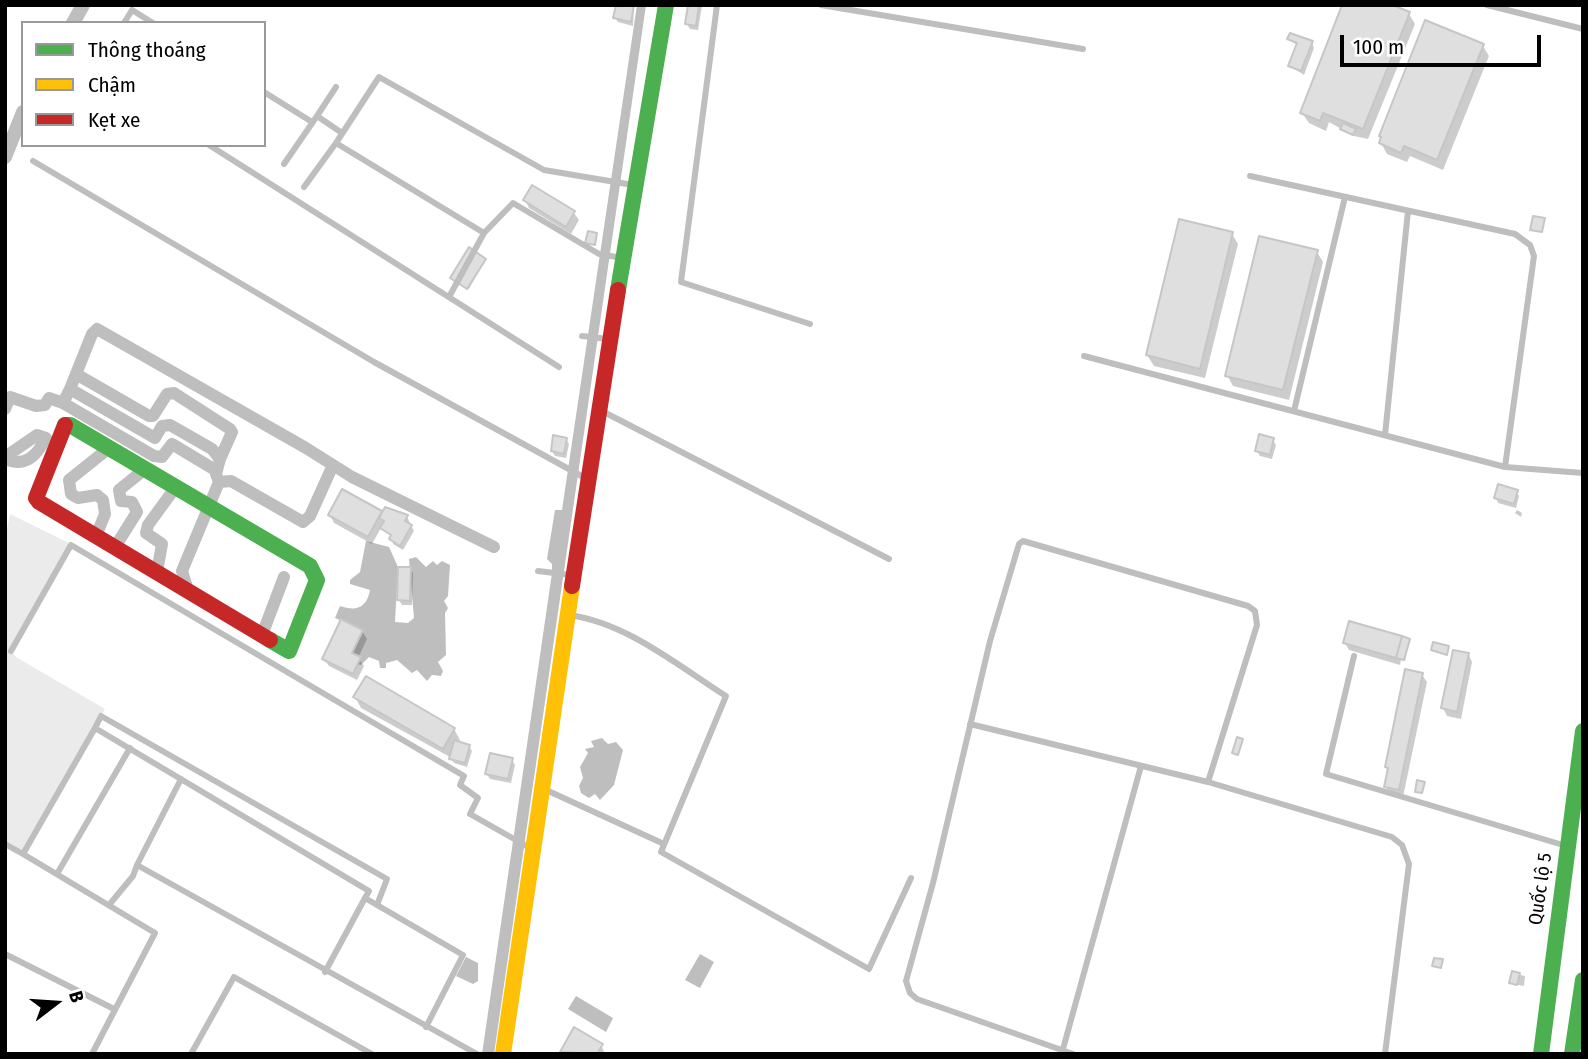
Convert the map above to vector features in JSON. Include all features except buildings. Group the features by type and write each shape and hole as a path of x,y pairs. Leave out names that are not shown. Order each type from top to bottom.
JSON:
{"main road":[{"path":"503,1054 529,847 542,788 567,615 568,575 583,477 598,409 604,339 627,184 666,5"},
{"path":"65,425 70,425 145,469 310,566 317,580 289,651 36,498 65,425"},
{"name":"Quốc lộ 5","path":"1541,1054 1583,731"},
{"path":"1572,1054 1583,980"}],"street":[{"path":"63,403 92,334 97,330 400,502 494,548"},
{"path":"76,374 149,416 153,416 167,394 174,393 232,432 208,507 182,571 188,590"},
{"path":"70,389 155,438 162,426 170,425 212,449 219,471"},
{"path":"5,409 10,397 36,407 45,405 50,398 158,458 172,444 303,522 310,516 333,465"},
{"path":"96,536 105,514 103,500 97,495 78,498 71,494 69,480 109,448"},
{"path":"115,547 137,512 132,502 121,501 119,490 145,469"},
{"path":"175,488 148,524 146,533 163,544 160,574 182,571"},
{"path":"262,635 284,577"}],"lane":[{"path":"717,5 681,282 810,324"},
{"path":"821,5 1083,49"},
{"path":"1487,5 1583,29"},
{"path":"125,21 132,10 150,21"},
{"path":"304,187 379,77 544,170 627,184"},
{"path":"284,164 336,87"},
{"path":"266,93 342,133"},
{"path":"336,143 484,233"},
{"path":"212,147 559,367"},
{"path":"33,161 374,362 583,477"},
{"path":"1250,176 1515,234 1530,245 1534,256 1505,467"},
{"path":"1294,411 1345,197"},
{"path":"449,297 484,233 513,203 599,254 616,257"},
{"path":"1385,435 1408,211"},
{"path":"584,337 604,339"},
{"path":"1084,356 1505,467 1583,473"},
{"path":"598,409 889,559"},
{"path":"1073,1054 926,1003 914,997 906,981 933,883 990,641 1019,544 1023,541 1058,549 1248,606 1255,611 1257,625 1208,782"},
{"path":"10,651 71,545 464,776 460,785 478,798 470,814 529,847"},
{"path":"538,571 568,575"},
{"path":"567,615 596,619 618,628 726,696 661,852 870,968 911,878"},
{"path":"1354,656 1326,774 1568,846"},
{"path":"23,854 101,716 387,879 377,905"},
{"path":"970,724 1208,782 1392,837 1402,845 1409,864 1385,1054"},
{"path":"95,728 369,891 325,971"},
{"path":"57,874 130,748"},
{"path":"1063,1049 1141,766"},
{"path":"109,905 133,876 181,779"},
{"path":"542,788 664,844"},
{"path":"5,844 155,933 92,1054"},
{"path":"137,865 477,1054"},
{"path":"365,898 463,955 426,1027"},
{"path":"5,954 114,1009"},
{"path":"191,1054 234,978 372,1054"}],"shaded area":[{"path":"637,5 646,5 494,1054 482,1054 552,573 552,564 547,559 555,510 562,510"},
{"path":"10,514 73,545 11,651 16,657 105,709 23,854 5,844 5,538"},
{"path":"366,541 389,547 398,567 395,622 408,623 414,618 409,559 416,557 426,567 433,561 437,565 442,561 450,565 448,596 444,601 448,608 445,613 446,655 438,662 443,671 441,676 432,675 427,681 417,670 412,673 397,660 386,663 386,668 380,668 379,661 369,657 361,665 357,664 352,653 363,630 335,618 340,606 360,607 369,596 370,590 350,584 350,580 360,572"},
{"path":"602,738 608,744 616,742 623,750 614,785 600,800 595,794 589,798 581,793 579,786 583,778 580,767 588,753 585,749 594,747 591,741"},
{"path":"700,954 714,962 700,988 685,980"},
{"path":"466,957 478,963 478,981 473,984 456,976"},
{"path":"576,996 613,1018 606,1032 568,1009"}],"waterway":[{"path":"74,21 83,5"},
{"path":"5,157 21,117"}],"traffic: fast":[{"path":"618,290 666,5"},
{"path":"65,425 70,425 310,566 317,580 289,651 270,640"},
{"path":"1541,1054 1583,731"},
{"path":"1572,1054 1583,980"}],"traffic: slow":[{"path":"503,1054 572,586"}],"traffic: jam":[{"path":"572,586 618,290"},
{"path":"65,425 36,498 39,502 270,640"}]}
